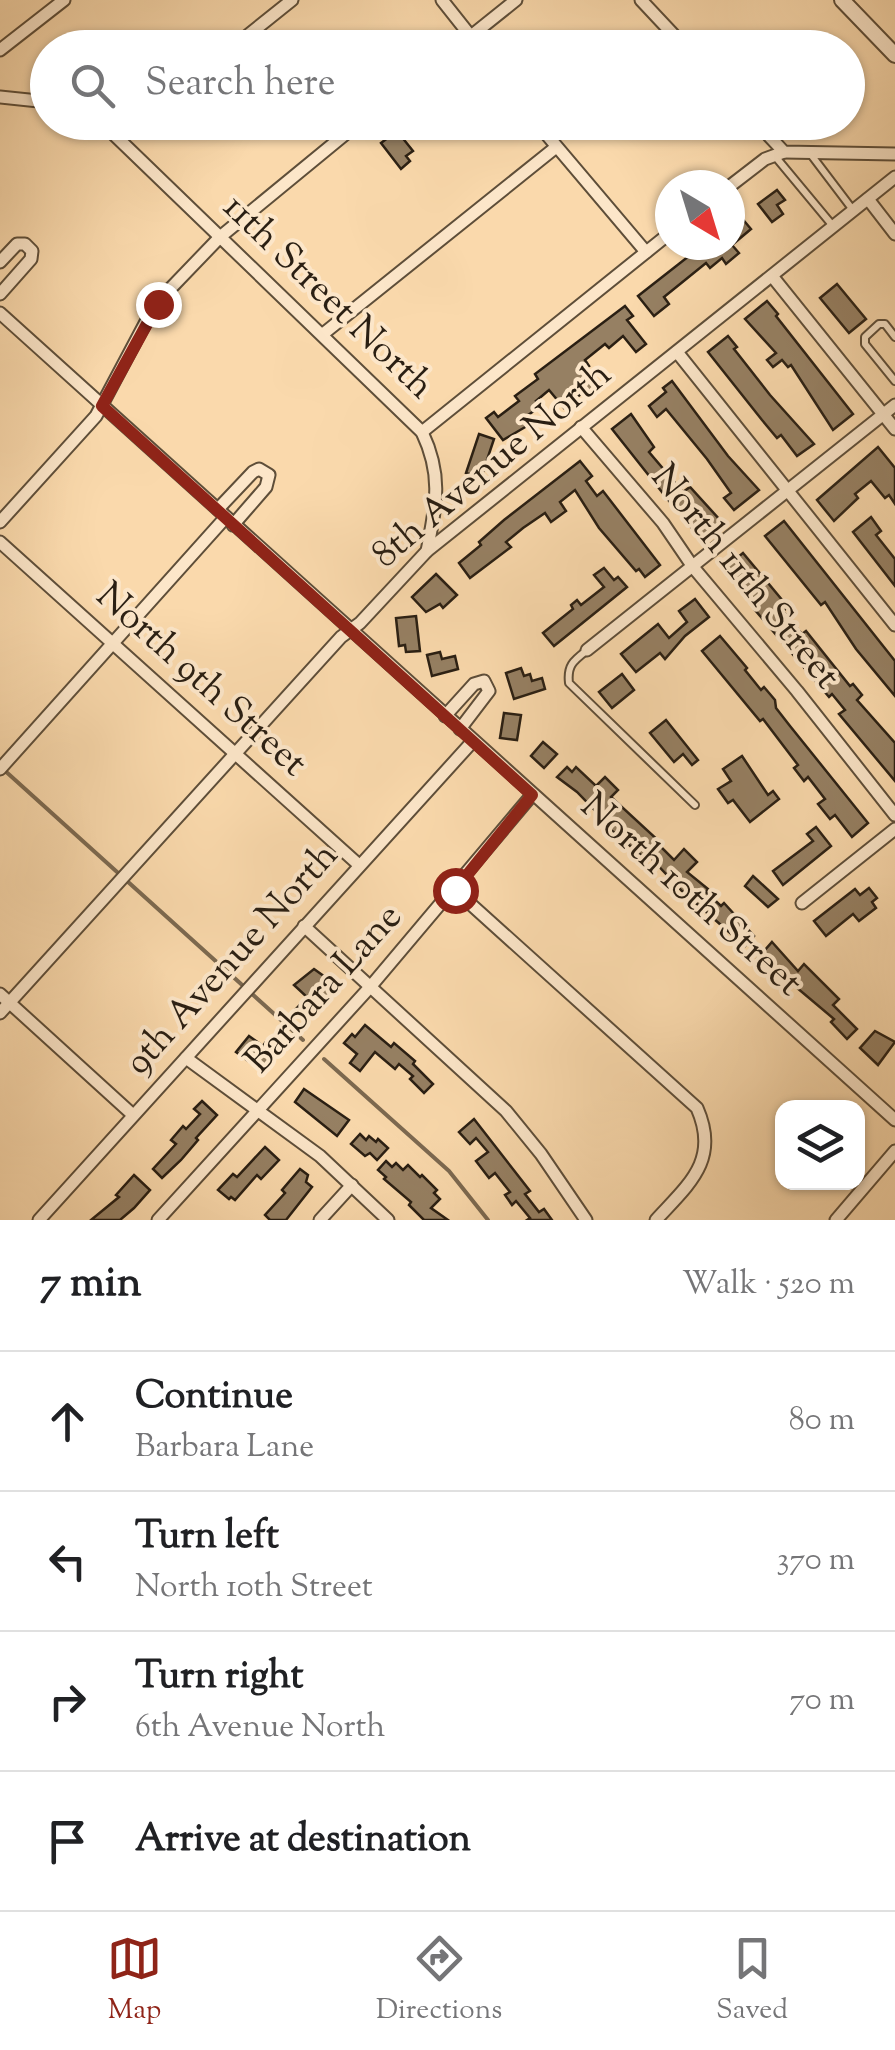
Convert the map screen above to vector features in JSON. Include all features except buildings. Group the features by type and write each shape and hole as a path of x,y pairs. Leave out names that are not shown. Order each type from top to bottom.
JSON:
{"street":[{"path":"0,50 64,0"},
{"path":"254,30 292,0"},
{"path":"442,0 466,30"},
{"path":"478,30 516,0"},
{"path":"641,0 669,30"},
{"path":"842,0 895,55"},
{"path":"0,97 30,100"},
{"name":"11th Street North","path":"122,140 422,432 436,464 438,480 427,551"},
{"path":"0,522 102,406 158,304 220,237 338,140"},
{"path":"549,140 646,252"},
{"path":"769,140 778,153"},
{"path":"324,334 555,148"},
{"path":"745,176 778,153 895,154"},
{"name":"8th Avenue North","path":"3,1003 427,551 895,178"},
{"path":"868,200 895,234"},
{"path":"0,262 17,244 24,244 32,252 31,259 0,294"},
{"path":"422,432 655,245"},
{"path":"772,276 895,429"},
{"name":"North 10th Street","path":"0,313 895,1120"},
{"path":"677,352 895,625"},
{"path":"588,650 895,405"},
{"name":"North 11th Street","path":"581,427 798,690 895,816"},
{"path":"0,768 226,517"},
{"name":"North 9th Street","path":"0,542 359,865"},
{"path":"445,716 474,684 484,681 489,691 486,698 460,729"},
{"name":"9th Avenue North","path":"38,1220 473,741"},
{"name":"Barbara Lane","path":"158,1220 371,986 532,795"},
{"path":"802,902 895,829"},
{"path":"455,890 697,1108 706,1139 701,1165 656,1220"},
{"path":"304,926 506,1111 586,1220"},
{"path":"3,1003 132,1116"},
{"path":"186,1058 352,1184 388,1220"},
{"path":"836,1220 895,1151"},
{"path":"320,1220 352,1184"}],"lane":[{"path":"809,152 853,211"},
{"path":"778,153 834,227"},
{"path":"895,337 885,324 865,337 865,344 895,381"},
{"path":"588,650 573,660 569,683 696,805"}],"waterway":[{"path":"3,769 303,1040"},
{"path":"324,1059 449,1171 488,1220"}],"route":[{"path":"158,304 102,406 532,795 455,890"}]}
